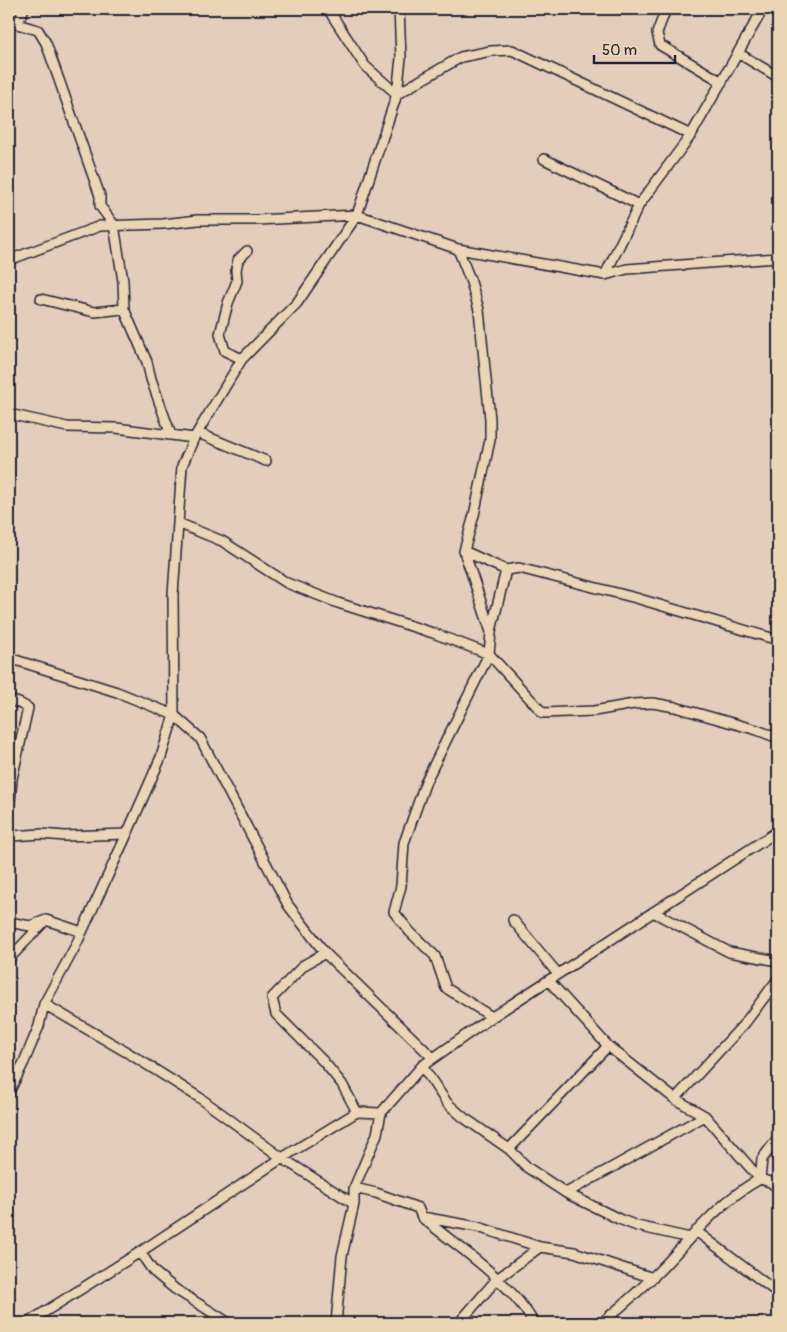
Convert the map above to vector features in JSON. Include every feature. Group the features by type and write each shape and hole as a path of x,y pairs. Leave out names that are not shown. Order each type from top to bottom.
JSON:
{"street":[{"path":"24,9 12,21 38,30 46,44 100,196 100,206 114,225 123,281 124,309 147,362 151,379 171,435"},
{"path":"328,9 365,66 396,94"},
{"path":"9,1092 39,1026 44,1004 82,932 127,834 160,757 174,715 173,595 182,466 196,435 242,359 298,303 357,215 396,94 401,58 399,9"},
{"path":"666,9 657,33 660,45 722,82"},
{"path":"605,275 639,205 691,136 763,9"},
{"path":"396,94 461,57 490,51 512,50 691,136"},
{"path":"738,53 778,77"},
{"path":"544,160 639,205"},
{"path":"9,260 100,226 163,224 198,220 256,220 357,215 458,249 605,275 626,270 778,258"},
{"path":"458,249 479,310 490,419 490,440 474,515 464,551 491,632"},
{"path":"242,359 225,351 220,334 228,303 237,281 236,270 238,260 248,251"},
{"path":"41,299 94,312 124,309"},
{"path":"9,414 67,427 116,428 171,435 196,435 266,461"},
{"path":"178,523 222,541 287,583 338,604 433,633 489,654 543,713 594,711 634,704 653,703 675,707 778,738"},
{"path":"464,551 506,570 519,568 636,598 778,640"},
{"path":"492,1017 446,988 435,956 410,932 394,912 401,886 404,843 426,781 489,654 491,632 506,570"},
{"path":"9,658 116,692 174,715 200,738 288,905 325,953 433,1058"},
{"path":"9,700 28,708 12,779 9,813"},
{"path":"9,830 12,836 127,834"},
{"path":"336,1323 342,1256 354,1204 354,1188 377,1134 381,1113 422,1066 492,1017 778,831"},
{"path":"653,912 729,952 778,961"},
{"path":"9,922 30,926 46,920 82,932"},
{"path":"9,959 46,920"},
{"path":"514,920 558,974"},
{"path":"325,953 304,965 272,998 276,1014 342,1084 357,1112"},
{"path":"675,1099 745,1023 778,979"},
{"path":"548,981 608,1046 675,1099 705,1116 760,1179 774,1182 778,1188"},
{"path":"44,1004 130,1054 200,1098 282,1158 354,1204"},
{"path":"509,1149 608,1046"},
{"path":"422,1066 447,1103 509,1149 528,1168 566,1192 637,1226 690,1238"},
{"path":"27,1323 140,1252 282,1158 357,1112 381,1113"},
{"path":"566,1192 705,1116"},
{"path":"760,1179 762,1159 778,1138"},
{"path":"602,1323 653,1278 696,1231 730,1199 760,1179"},
{"path":"354,1188 376,1193 418,1208 422,1218 497,1279 523,1305 534,1323"},
{"path":"422,1218 478,1227 540,1247 574,1252 653,1278"},
{"path":"696,1231 778,1294"},
{"path":"459,1323 497,1279 540,1247"},
{"path":"140,1252 153,1272 175,1289 229,1323"}]}
